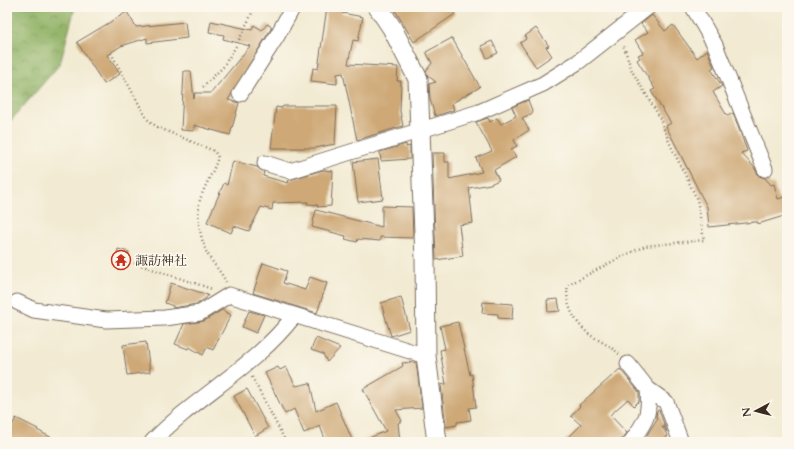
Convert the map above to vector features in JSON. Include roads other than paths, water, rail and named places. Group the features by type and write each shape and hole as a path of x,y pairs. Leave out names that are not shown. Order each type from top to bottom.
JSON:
{"street":[{"path":"240,94 277,36 293,7"},
{"path":"378,7 392,28 418,79 425,258 426,356 437,442"},
{"path":"265,163 290,170 479,112 543,84 578,62 648,7"},
{"path":"693,7 716,45 765,169"},
{"path":"17,302 34,310 106,320 165,318 200,313 230,296 426,356"},
{"path":"152,442 182,414 246,365 280,334 294,316"},
{"path":"628,364 648,389 666,402 681,442"},
{"path":"631,442 645,422 649,409 648,389"}],"place":[{"name":"諏訪神社","path":"121,260"}]}
